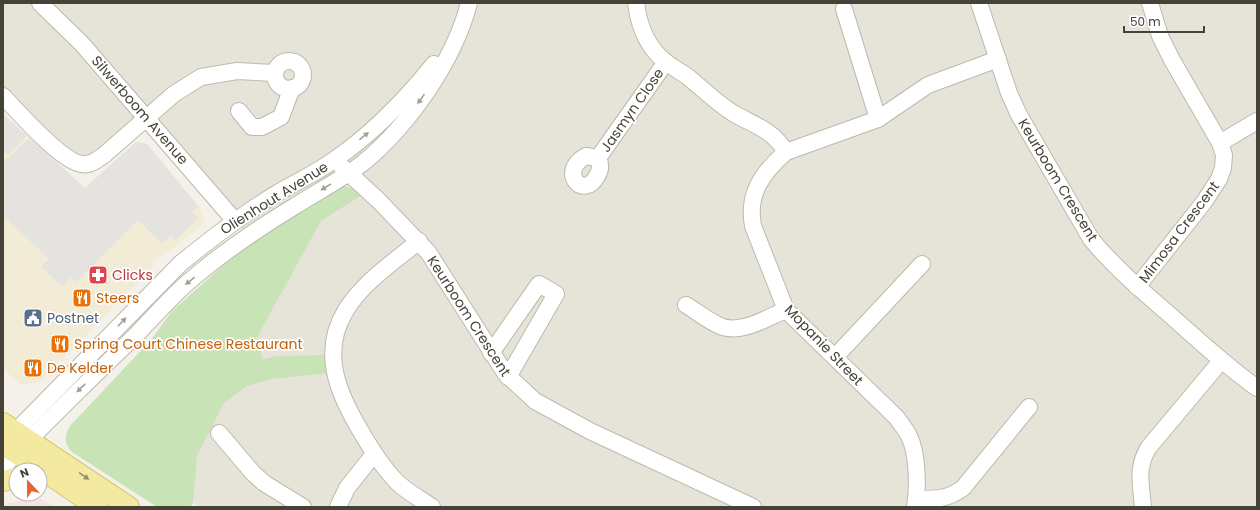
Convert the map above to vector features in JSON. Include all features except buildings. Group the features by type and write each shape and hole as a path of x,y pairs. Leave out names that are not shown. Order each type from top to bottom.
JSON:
{"main road":[{"path":"12,439 69,488 97,507"},
{"path":"12,439 129,507"},
{"path":"48,482 69,488"}],"street":[{"name":"Olienhout Avenue","path":"12,439 185,285 220,256 349,172 386,141 411,112 448,57 469,3"},
{"path":"636,3 641,31 649,45 666,62 687,76 724,107 769,132 778,140 786,152"},
{"name":"Keurboom Crescent","path":"979,3 1009,93 1019,115 1081,225 1102,253 1137,287 1221,361 1257,388"},
{"name":"Mimosa Crescent","path":"1137,287 1204,202 1219,179 1223,168 1224,155 1220,142 1172,60 1160,36 1150,3"},
{"name":"Silwerboom Avenue","path":"50,6 235,221"},
{"path":"844,9 878,119"},
{"name":"Olienhout Avenue","path":"12,439 151,292 181,263 235,221 279,192 334,160 372,130 399,104 426,73 460,29"},
{"name":"Mopanie Street","path":"915,503 914,449 909,436 897,418 786,310 756,234 750,212 752,199 757,187 774,162 786,152 878,119 928,85 998,59"},
{"path":"288,61 296,62 302,69 303,78 297,86 292,88 280,85 275,73 279,65 288,61"},
{"name":"Jasmyn Close","path":"598,158 666,62"},
{"path":"3,96 25,120 65,156 73,162 83,165 92,163 104,155 174,94 201,77 237,71 275,73"},
{"path":"239,111 252,126 262,127 281,118 292,88"},
{"path":"1220,142 1257,121"},
{"name":"Keurboom Crescent","path":"334,160 349,172 418,241 436,264 491,353 508,377 535,401 556,414 753,507"},
{"path":"205,185 217,191 233,204 242,205 252,204 279,192"},
{"path":"205,185 216,211 215,227 209,240"},
{"path":"220,256 232,239 235,221 246,222 257,220 293,203 303,201"},
{"path":"418,241 366,286 345,311 335,340 333,366 339,390 346,407 374,454 399,484 432,507"},
{"path":"835,357 922,264"},
{"path":"491,353 538,284 556,294 508,377"},
{"path":"686,305 718,326 731,329 744,327 786,310"},
{"path":"1143,507 1140,471 1142,458 1149,446 1221,361"},
{"path":"915,503 951,497 963,488 1029,408"},
{"path":"219,433 264,482 303,507"},
{"path":"3,467 12,439"},
{"path":"338,507 347,488 374,454"}],"shaded area":[{"path":"3,3 1257,3 1257,507 199,507 87,418 260,251 149,118 83,165 3,98"},
{"path":"3,114 85,188 136,142 147,144 199,207 205,222 170,251 153,260 153,267 40,382 21,385 3,368"},
{"path":"3,114 27,136 8,155 3,151"},
{"path":"29,138 85,188 136,142 147,144 199,207 192,212 198,218 176,240 171,235 162,243 138,220 76,282 71,277 62,286 41,267 49,259 3,215 3,163"},
{"path":"46,502 53,507 3,507 6,503"}],"green space":[{"path":"342,187 352,188 362,195 321,221 256,339 263,359 277,356 328,355 329,373 271,379 247,386 224,403 197,456 193,503 191,507 157,507 69,449 66,443 66,436 70,426 150,341 172,311 252,241"}],"place":[{"name":"Clicks","path":"98,275"},
{"name":"Steers","path":"82,298"},
{"name":"Postnet","path":"33,318"},
{"name":"Spring Court Chinese Restaurant","path":"60,344"},
{"name":"De Kelder","path":"33,368"}]}
